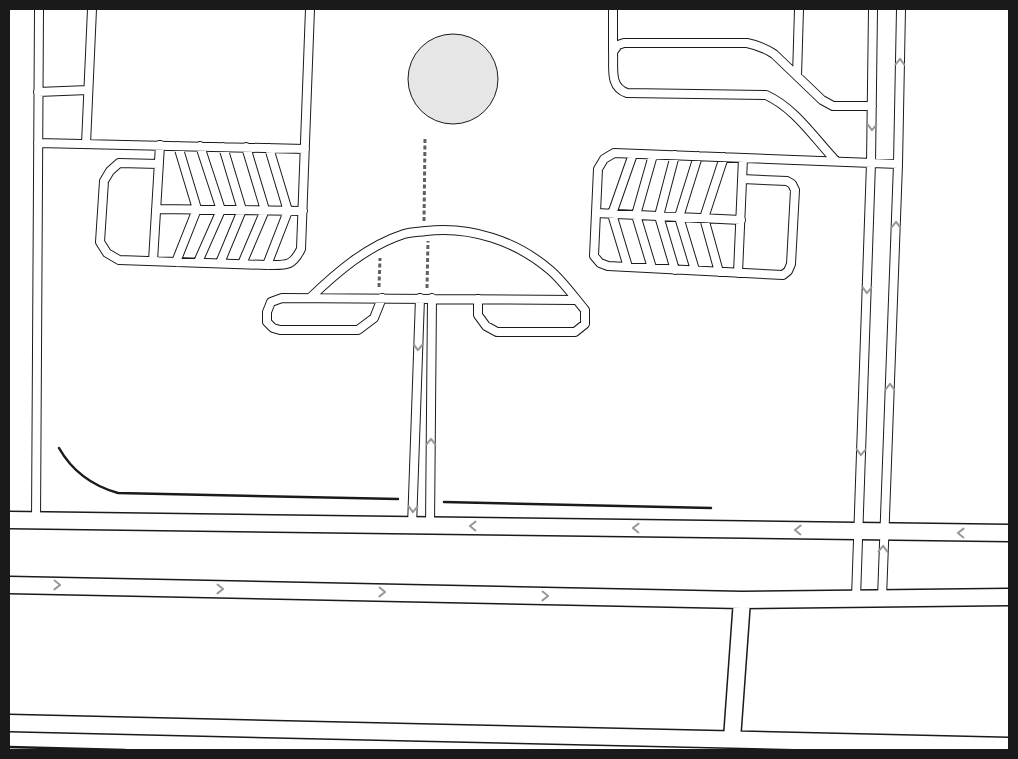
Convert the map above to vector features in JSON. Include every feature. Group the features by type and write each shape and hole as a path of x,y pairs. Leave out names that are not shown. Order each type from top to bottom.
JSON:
{"street":[{"path":"9,520 1009,533"},
{"path":"9,585 742,600 1009,597"},
{"path":"732,739 742,600"},
{"path":"9,723 732,739 974,748 1009,746"}],"lane":[{"path":"36,521 39,9"},
{"path":"86,144 92,9"},
{"path":"159,164 119,164 110,171 104,181 100,242 107,253 119,260 286,266 296,259 301,249 310,9"},
{"path":"613,9 614,83 620,91 627,93 766,96 778,100 790,110 836,162"},
{"path":"797,76 799,9"},
{"path":"856,598 871,163 873,9"},
{"path":"882,598 898,164 901,9"},
{"path":"613,52 618,45 624,43 747,43 765,48 822,100 834,106 872,106"},
{"path":"38,92 88,90"},
{"path":"38,143 305,149"},
{"path":"153,261 160,145"},
{"path":"176,262 197,209 178,146"},
{"path":"198,262 221,210 200,146"},
{"path":"220,263 242,210 223,147"},
{"path":"242,264 264,210 246,147"},
{"path":"267,265 288,211 269,148"},
{"path":"742,179 787,181 792,184 794,190 791,264 788,271 783,275 608,266 600,263 594,256 598,169 604,159 614,153 898,164"},
{"path":"628,267 612,214 633,154"},
{"path":"652,155 636,215 652,268"},
{"path":"675,156 660,216 675,270"},
{"path":"695,270 679,217 698,156"},
{"path":"719,272 704,218 724,157"},
{"path":"738,273 743,158"},
{"path":"156,209 303,211"},
{"path":"596,213 741,220"},
{"path":"310,298 337,272 369,250 405,233 444,229 482,234 519,248 551,270 585,310 585,324 575,332 497,332 486,326 478,316 478,299"},
{"path":"380,298 374,318 358,330 280,330 272,328 266,322 271,302 282,298 380,298 426,298 576,300"},
{"path":"412,526 426,298"},
{"path":"426,298 430,526"}],"path":[{"path":"425,138 426,298"},
{"path":"380,245 380,298"}],"building":[{"path":"453,34 470,37 485,47 495,62 498,79 495,96 485,111 470,121 453,124 436,121 421,111 411,96 408,79 411,62 421,47 436,37"}],"wall":[{"path":"59,448 70,464 84,477 118,493 398,499"},
{"path":"444,502 711,508"},
{"path":"9,747 125,750"}]}
